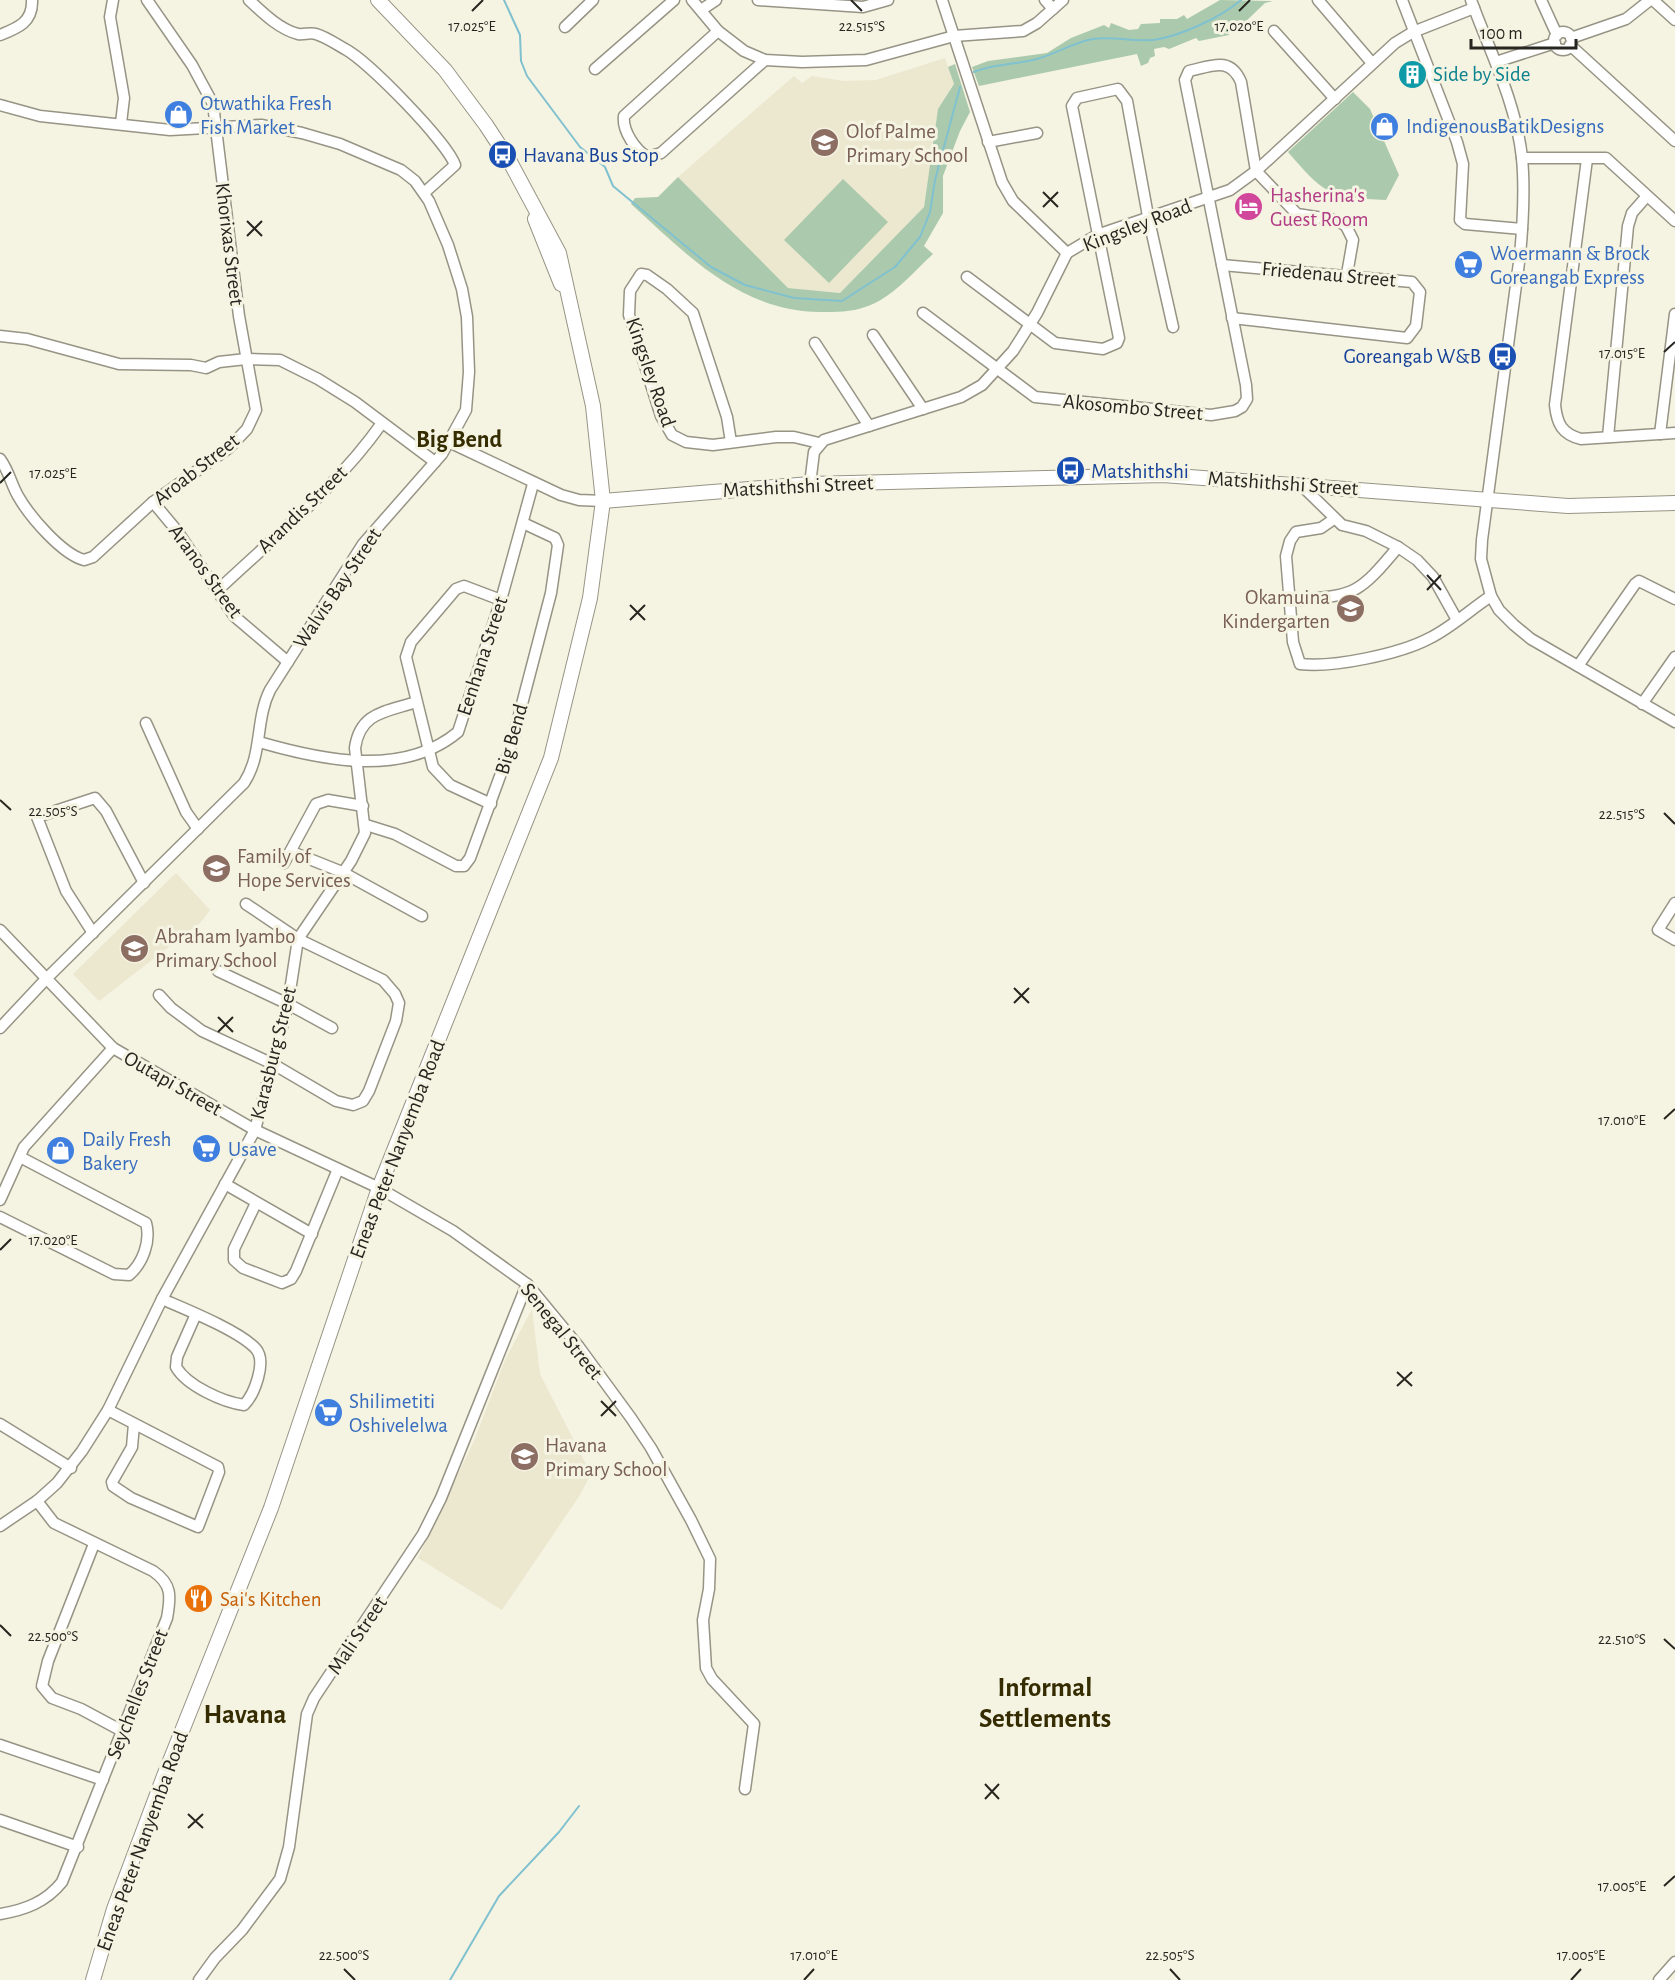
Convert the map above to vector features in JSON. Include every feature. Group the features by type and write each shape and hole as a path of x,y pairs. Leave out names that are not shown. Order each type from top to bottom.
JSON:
{"main road":[{"name":"Eneas Peter Nanyemba Road","path":"93,1980 114,1909 160,1786 271,1508 380,1188 551,758 590,598 603,501 593,406 559,253 486,125 445,70 378,0"},
{"name":"Matshithshi Street","path":"603,501 810,484 1152,475 1586,506 1675,503"}],"street":[{"path":"0,35 21,27 28,20 32,0"},
{"path":"113,0 110,17 121,67 124,98 121,123"},
{"name":"Khorixas Street","path":"147,0 202,80 213,104 218,129 221,185 236,270 246,359"},
{"path":"249,0 269,19 291,31 300,34 316,34 349,50 407,106 439,141 455,165 424,193"},
{"path":"565,27 593,0"},
{"path":"595,69 674,0"},
{"path":"692,0 718,31 744,51 765,60 866,60 954,36 1023,31 1063,0"},
{"path":"701,10 716,0"},
{"path":"758,0 862,7 888,0"},
{"path":"942,0 1002,182 1013,201 1067,254"},
{"path":"1045,0 1053,9"},
{"path":"1318,0 1372,63"},
{"path":"1402,0 1457,142 1463,164 1460,220 1465,224 1522,229"},
{"path":"1541,0 1556,39 1563,49 1571,42 1626,20 1651,0 1675,20"},
{"path":"1473,4 1510,103 1522,158 1522,229 1503,395 1486,498 1481,559 1491,596 1499,610 1531,639 1675,722"},
{"name":"Kingsley Road","path":"731,442 727,417 693,313 662,285 641,274 630,291 629,315 666,427 672,435 686,442 713,445 776,437 794,437 819,444 972,392 998,370 1029,326 1067,254 1097,235 1234,187 1256,171 1395,43 1473,4"},
{"path":"718,31 624,116 626,132 642,154 648,157 661,153 765,60"},
{"path":"1274,31 1335,99"},
{"path":"1496,62 1556,39"},
{"path":"1571,42 1675,141"},
{"name":"Akosombo Street","path":"998,370 1024,390 1044,399 1200,414 1235,411 1245,402 1247,393 1185,80 1190,71 1224,65 1230,66 1237,72 1244,94 1256,171"},
{"path":"967,277 1029,326 1058,344 1103,349 1117,343 1119,338 1072,106 1077,98 1113,88 1122,91 1125,95 1148,216 1173,327"},
{"name":"Walvis Bay Street","path":"0,105 40,116 170,130 261,125 340,144 401,170 424,193 448,245 462,289 467,317 469,392 466,410 449,442 435,462 363,544 264,701 259,742 244,783 46,979 0,1028"},
{"path":"988,142 1037,133"},
{"path":"1522,158 1587,159 1602,157 1611,161 1675,221"},
{"path":"1587,159 1555,405 1560,427 1570,436 1581,439 1675,434"},
{"path":"1256,171 1297,214 1336,220 1346,226 1353,240 1347,274"},
{"path":"1608,437 1628,226 1632,213 1647,196"},
{"name":"Friedenau Street","path":"1222,265 1347,274 1412,282 1420,292 1418,321 1413,333 1407,338 1396,339 1310,326 1232,318"},
{"path":"923,313 998,370"},
{"path":"1660,434 1671,380 1675,314"},
{"path":"873,335 923,408"},
{"path":"0,336 27,339 119,364 191,365 206,368 219,362 270,358 294,366 355,402 435,462"},
{"path":"815,343 869,426"},
{"name":"Aroab Street","path":"0,459 8,470 18,497 60,547 84,560 93,557 153,502 229,448 247,429 256,410 246,359"},
{"name":"Arandis Street","path":"217,591 306,509 363,450 382,423"},
{"path":"449,442 533,483 579,500 603,501"},
{"path":"810,484 814,452 819,444"},
{"name":"Eenhana Street","path":"259,742 310,757 358,762 394,759 427,750 448,741 458,732 501,600 533,483"},
{"path":"1299,484 1334,519 1398,547 1417,560 1433,577 1456,620"},
{"name":"Aranos Street","path":"153,502 178,532 234,615 288,662"},
{"path":"1334,519 1321,528 1296,532 1286,556 1293,642 1300,664 1312,665 1405,649 1432,637 1491,596"},
{"name":"Big Bend","path":"366,825 395,834 460,867 471,858 510,746 551,593 558,545 555,538 523,523"},
{"path":"1290,601 1334,597 1358,590 1398,547"},
{"path":"1578,666 1639,581 1675,599"},
{"path":"491,804 450,785 433,767 416,702 407,652 411,642 447,596 464,586 501,600"},
{"path":"1642,704 1675,657"},
{"path":"366,825 355,748 357,735 364,722 416,702"},
{"path":"146,723 186,812 198,829"},
{"path":"93,933 66,891 37,818 95,798 106,811 144,883"},
{"path":"284,863 292,852 315,804 328,800 363,806"},
{"name":"Karasburg Street","path":"0,1526 37,1501 71,1468 108,1410 162,1299 255,1130 288,1004 298,939 359,847 366,825"},
{"path":"292,852 342,872 422,916"},
{"path":"1675,903 1658,930 1675,940"},
{"path":"159,995 171,1008 202,1031 273,1064 336,1101 353,1105 363,1101 369,1091 399,1010 395,993 384,980 298,939 246,904"},
{"name":"Outapi Street","path":"0,930 113,1048 255,1130 380,1188"},
{"path":"218,971 332,1028"},
{"path":"0,1200 20,1157 39,1128 113,1048"},
{"path":"0,1217 114,1274 129,1275 142,1258 149,1234 146,1223 20,1157"},
{"path":"256,1203 234,1249 234,1260 243,1268 282,1283 287,1282 296,1271 338,1169"},
{"path":"225,1184 312,1234"},
{"name":"Senegal Street","path":"380,1188 453,1231 527,1284 579,1347 651,1448 710,1559 710,1589 703,1620 705,1659 712,1679 754,1724 745,1789"},
{"name":"Mali Street","path":"199,1980 215,1958 242,1930 280,1879 289,1847 307,1714 314,1698 428,1525 527,1284"},
{"path":"162,1299 196,1314 256,1349 260,1358 259,1368 256,1382 244,1405 229,1401 189,1381 176,1367 177,1357 196,1314"},
{"path":"108,1410 218,1467 219,1472 198,1527 131,1498 113,1486 112,1482 132,1447 134,1424"},
{"path":"0,1424 71,1468"},
{"name":"Seychelles Street","path":"0,1914 27,1908 51,1894 62,1882 124,1732 167,1618 171,1596 164,1578 54,1523 37,1501"},
{"path":"94,1544 48,1661 42,1686 52,1698 81,1709 124,1732"},
{"path":"0,1745 103,1780"},
{"path":"0,1820 78,1847"},
{"path":"1659,1980 1675,1962"}],"shaded area":[{"name":"Olof Palme Primary School","path":"945,58 954,84 938,110 924,207 840,293 788,288 678,177 794,76 802,83 812,76 844,81 876,80"},
{"name":"Okamuina Kindergarten","path":"1360,597 1360,615 1343,617 1342,603"},
{"name":"Abraham Iyambo Primary School","path":"176,873 210,910 201,922 99,1001 73,974"},
{"name":"Havana Primary School","path":"532,1309 540,1374 591,1474 580,1495 502,1610 418,1558 474,1441 505,1360"}],"green space":[{"path":"1220,0 1273,1 1265,3 1244,23 1227,27 1229,35 1199,41 1196,38 1169,49 1164,47 1154,49 1155,56 1141,66 1137,54 979,86 972,67 988,61 1047,53 1071,38 1104,25 1109,28 1111,23 1129,30 1138,29 1141,24 1160,23 1160,19 1177,19 1184,15 1187,19"},
{"path":"955,64 970,112 960,131 943,176 943,213 924,246 933,254 902,284 875,303 854,310 820,312 791,309 765,302 716,277 631,204 635,198 658,197 678,177 788,288 840,293 924,207 938,109 954,84 948,67"},
{"path":"1353,92 1370,109 1399,175 1386,200 1352,197 1330,191 1311,178 1288,152"},
{"path":"843,179 888,222 829,283 784,240"}],"waterway":[{"path":"504,0 520,35 521,61 527,76 580,147 605,167 613,186 711,267 745,285 794,298 842,301 895,267 920,237 930,212 935,180 960,87"},
{"path":"974,72 1037,59 1093,39 1153,40 1163,38 1187,31 1241,0"},
{"path":"450,1980 499,1896 559,1832 579,1806"}],"place":[{"name":"Side by Side","path":"1412,74"},
{"name":"Otwathika Fresh Fish Market","path":"179,115"},
{"name":"IndigenousBatikDesigns","path":"1385,126"},
{"name":"Olof Palme Primary School","path":"825,143"},
{"name":"Havana Bus Stop","path":"502,155"},
{"name":"Hasherina's Guest Room","path":"1249,207"},
{"name":"Woermann & Brock Goreangab Express","path":"1469,265"},
{"name":"Goreangab W&B","path":"1502,356"},
{"name":"Matshithshi","path":"1070,471"},
{"name":"Okamuina Kindergarten","path":"1351,609"},
{"name":"Family of Hope Services","path":"216,868"},
{"name":"Abraham Iyambo Primary School","path":"134,948"},
{"name":"Usave","path":"207,1149"},
{"name":"Daily Fresh Bakery","path":"61,1151"},
{"name":"Shilimetiti Oshivelelwa","path":"328,1413"},
{"name":"Havana Primary School","path":"524,1457"},
{"name":"Sai's Kitchen","path":"199,1599"}],"district":[{"name":"Big Bend","path":"459,439"},
{"name":"Informal Settlements","path":"1045,1702"},
{"name":"Havana","path":"245,1714"}]}
